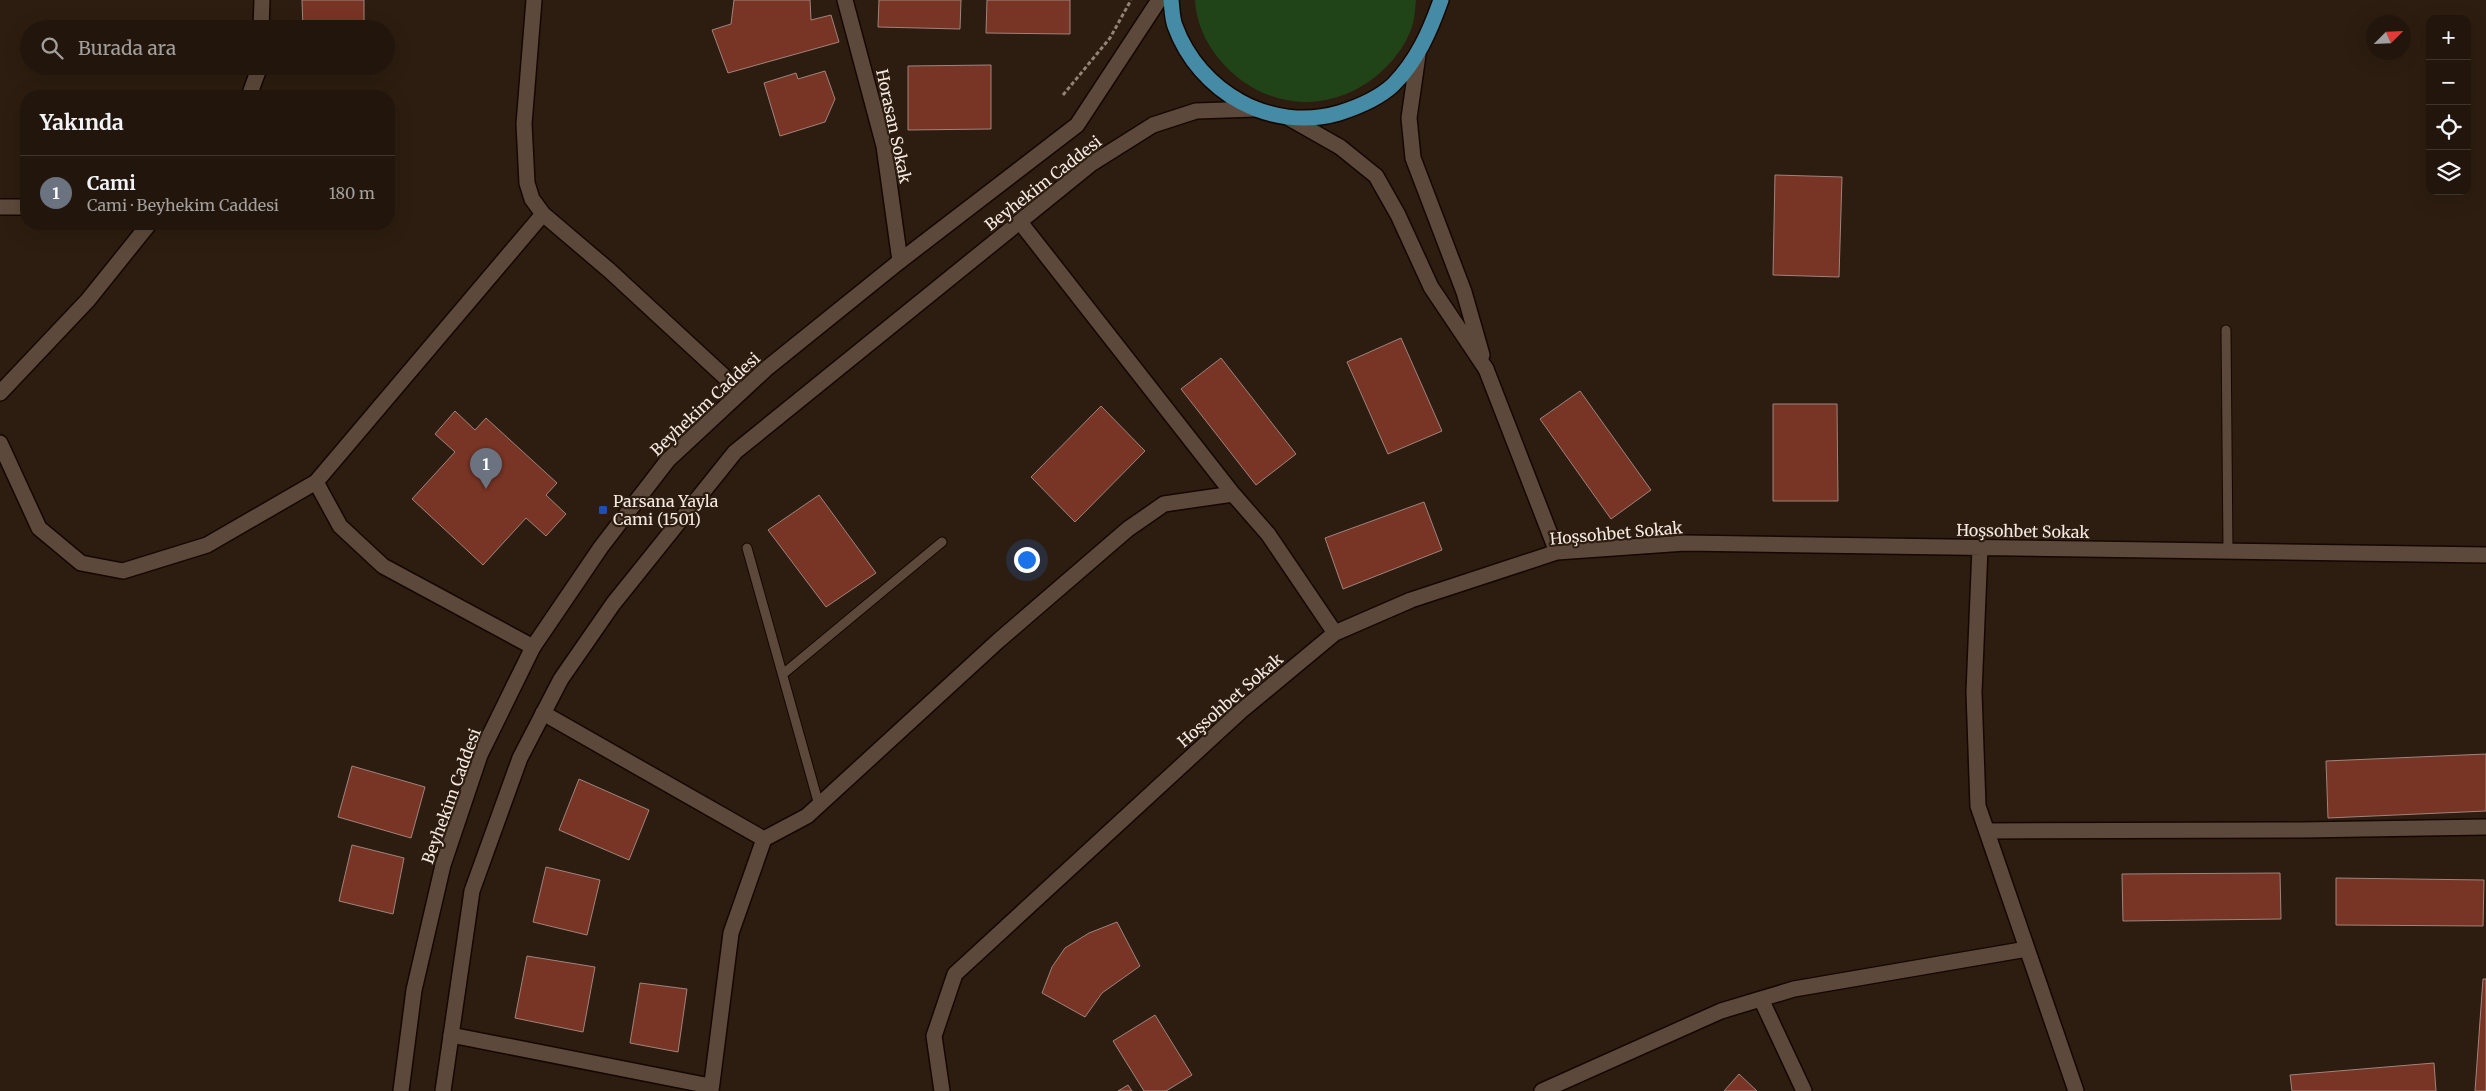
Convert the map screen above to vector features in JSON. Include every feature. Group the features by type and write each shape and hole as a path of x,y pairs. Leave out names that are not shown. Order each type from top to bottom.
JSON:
{"main road":[{"path":"1171,0 1175,25 1193,61 1220,90 1255,109 1289,118 1324,117 1358,107 1392,86 1418,55 1441,0"}],"street":[{"path":"261,20 262,0"},
{"path":"534,0 525,134 527,183 532,199 543,214 610,271 741,392"},
{"name":"Horasan Sokak","path":"846,0 884,146 900,260"},
{"name":"Beyhekim Caddesi","path":"401,1091 414,990 443,865 480,755 533,647 601,547 668,460 766,369 900,260 1077,125 1159,0"},
{"path":"1418,55 1409,118 1413,158 1464,292 1486,369 1557,552"},
{"path":"251,90 257,75"},
{"name":"Beyhekim Caddesi","path":"443,1091 472,891 520,758 561,679 614,604 735,452 1091,164 1153,125 1196,111 1255,109"},
{"path":"1289,118 1340,147 1376,176 1398,215 1431,287 1486,369"},
{"path":"0,207 20,207"},
{"path":"0,443 39,528 81,563 123,571 207,545 316,482 543,214"},
{"path":"1020,222 1233,494 1268,534 1335,633"},
{"path":"0,392 88,300 144,230"},
{"path":"316,482 340,526 383,566 533,647"},
{"path":"451,1035 710,1088 731,933 764,839 807,816 998,641 1128,529 1164,504 1233,494"},
{"name":"Hoşsohbet Sokak","path":"942,1091 934,1036 955,974 1241,711 1335,633 1411,600 1557,552 1686,543 2486,555"},
{"path":"1980,548 1974,692 1978,806 2076,1091"},
{"path":"543,713 764,839"},
{"path":"1987,831 2302,830 2486,827"},
{"path":"1542,1091 1721,1011 1794,989 2027,949"},
{"path":"1761,999 1804,1091"}],"lane":[{"path":"2226,330 2228,551"},
{"path":"782,674 942,542"},
{"path":"747,548 819,805"}],"path":[{"path":"1063,95 1110,38 1131,0"}],"green space":[{"path":"1195,0 1416,0 1414,20 1408,36 1393,60 1383,70 1363,85 1342,95 1320,101 1298,102 1277,98 1256,89 1236,76 1209,46 1199,23"}],"building":[{"path":"302,0 364,0 364,20 303,20"},
{"path":"734,0 810,0 811,20 831,15 839,42 728,73 712,30 731,24"},
{"path":"879,0 961,0 960,29 878,27"},
{"path":"987,0 1070,0 1070,34 986,33"},
{"path":"991,65 991,129 908,130 908,66"},
{"path":"825,71 835,99 825,122 780,136 764,83 796,73 798,79"},
{"path":"1775,175 1842,177 1839,277 1773,275"},
{"path":"1401,338 1442,431 1388,454 1347,362"},
{"path":"1221,358 1296,454 1256,485 1181,389"},
{"path":"1580,391 1651,490 1611,519 1540,419"},
{"path":"1773,404 1837,404 1838,501 1773,501"},
{"path":"1101,406 1145,451 1075,522 1031,477"},
{"path":"455,411 475,430 486,418 557,483 546,495 566,514 546,536 526,518 483,565 412,499 455,452 435,434"},
{"path":"819,495 876,573 826,607 768,530"},
{"path":"1424,502 1442,550 1343,589 1325,538"},
{"path":"2486,754 2486,811 2328,818 2326,761"},
{"path":"352,766 425,787 411,838 338,817"},
{"path":"579,779 649,810 629,860 559,830"},
{"path":"352,845 404,858 393,914 339,901"},
{"path":"546,867 600,880 587,935 533,922"},
{"path":"2280,873 2281,919 2123,921 2122,874"},
{"path":"2336,878 2484,880 2483,926 2336,925"},
{"path":"1117,922 1140,966 1102,993 1085,1017 1042,993 1052,967 1065,948 1089,933"},
{"path":"527,956 595,967 583,1032 515,1018"},
{"path":"2483,979 2486,979 2486,1091 2475,1091"},
{"path":"640,983 687,989 678,1052 630,1043"},
{"path":"1155,1015 1192,1075 1166,1091 1144,1091 1113,1041"},
{"path":"2434,1063 2436,1091 2292,1091 2290,1075"},
{"path":"1739,1074 1757,1091 1724,1091"},
{"path":"1128,1085 1132,1091 1118,1091"}],"place":[{"name":"Cami","path":"486,489"},
{"name":"Parsana Yayla Cami (1501)","path":"603,510"}]}
